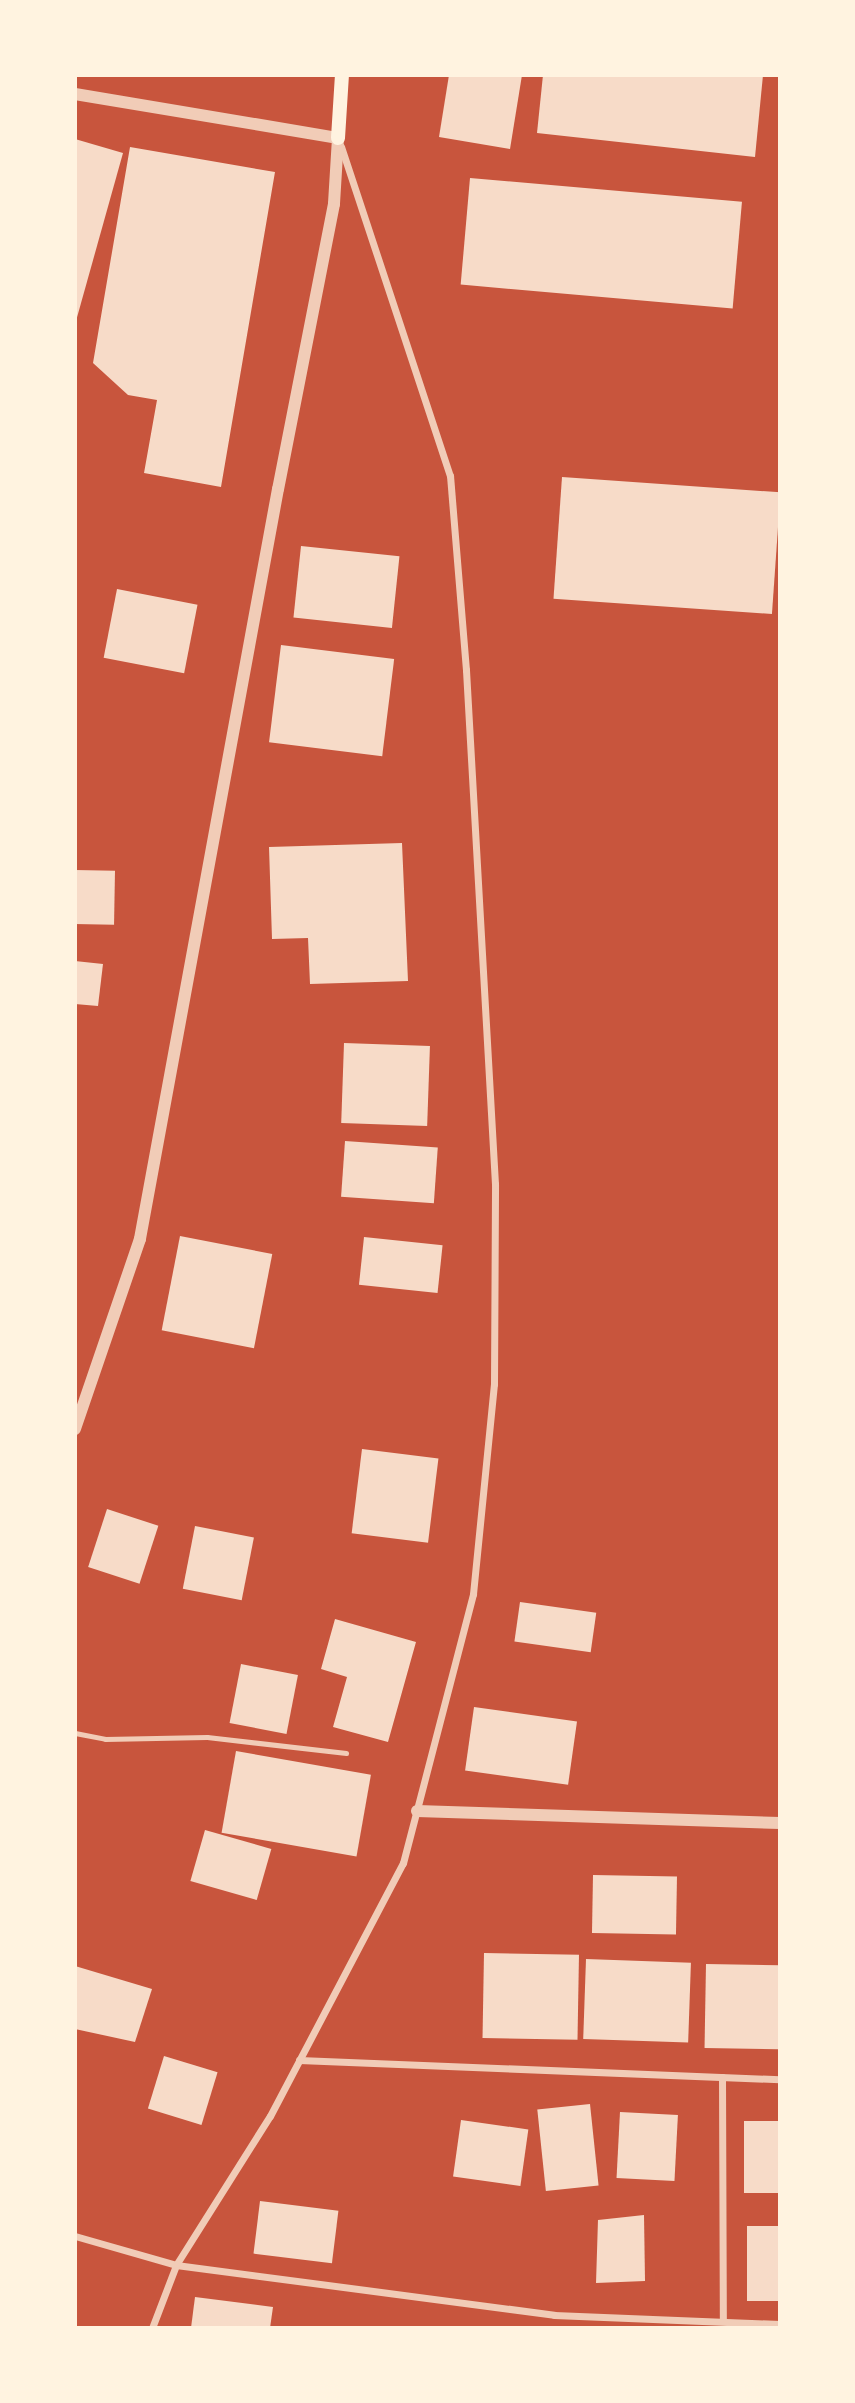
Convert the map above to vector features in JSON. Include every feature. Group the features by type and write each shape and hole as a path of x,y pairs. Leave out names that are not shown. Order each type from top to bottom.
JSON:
{"main road":[{"path":"338,138 342,75"}],"street":[{"path":"75,94 338,138"},
{"path":"75,1429 140,1239 278,489 334,204 338,138"},
{"path":"152,2328 176,2265 270,2116 403,1863 473,1594 494,1384 495,1184 466,670 450,476 338,138"},
{"path":"417,1811 780,1823"},
{"path":"299,2060 780,2079"},
{"path":"722,2077 723,2321"},
{"path":"75,2236 176,2265 554,2315 780,2324"}],"lane":[{"path":"75,1733 105,1740 207,1738 346,1753"}],"building":[{"path":"449,75 522,75 510,149 439,137"},
{"path":"543,75 763,75 755,157 537,133"},
{"path":"75,139 123,153 76,321 75,321"},
{"path":"130,147 275,172 221,487 144,473 157,400 128,395 93,363"},
{"path":"470,178 742,202 733,308 461,285"},
{"path":"562,477 780,492 772,614 553,599"},
{"path":"301,546 399,556 392,628 293,618"},
{"path":"117,589 197,605 184,673 104,658"},
{"path":"281,645 394,659 382,756 269,742"},
{"path":"402,843 408,981 310,984 308,938 272,939 269,847"},
{"path":"75,870 115,871 114,925 75,924"},
{"path":"75,961 103,964 98,1006 75,1004"},
{"path":"344,1043 430,1046 427,1126 341,1123"},
{"path":"345,1141 438,1147 434,1203 341,1197"},
{"path":"180,1236 272,1254 254,1348 162,1330"},
{"path":"364,1237 443,1245 438,1293 359,1285"},
{"path":"362,1449 438,1458 428,1543 352,1533"},
{"path":"107,1509 158,1526 140,1584 88,1567"},
{"path":"195,1526 254,1537 242,1600 183,1589"},
{"path":"520,1602 596,1613 591,1652 514,1642"},
{"path":"335,1619 416,1642 388,1742 333,1727 347,1677 321,1669"},
{"path":"241,1664 298,1675 286,1734 230,1723"},
{"path":"474,1707 577,1721 568,1785 465,1770"},
{"path":"236,1751 371,1775 357,1857 222,1833"},
{"path":"205,1830 271,1849 257,1900 190,1881"},
{"path":"593,1875 677,1876 676,1934 592,1933"},
{"path":"484,1953 579,1955 578,2040 483,2038"},
{"path":"586,1959 691,1963 688,2043 583,2039"},
{"path":"706,1964 780,1965 779,2049 705,2048"},
{"path":"75,1966 152,1989 135,2042 75,2029"},
{"path":"164,2056 218,2072 201,2125 148,2109"},
{"path":"590,2104 599,2186 546,2191 537,2110"},
{"path":"620,2112 678,2115 674,2181 617,2178"},
{"path":"461,2120 528,2129 520,2186 453,2176"},
{"path":"744,2121 780,2121 780,2193 744,2193"},
{"path":"260,2201 338,2211 332,2263 254,2254"},
{"path":"644,2215 645,2281 596,2283 598,2220"},
{"path":"747,2226 780,2226 780,2301 747,2301"},
{"path":"195,2297 273,2307 270,2328 191,2328"}]}
